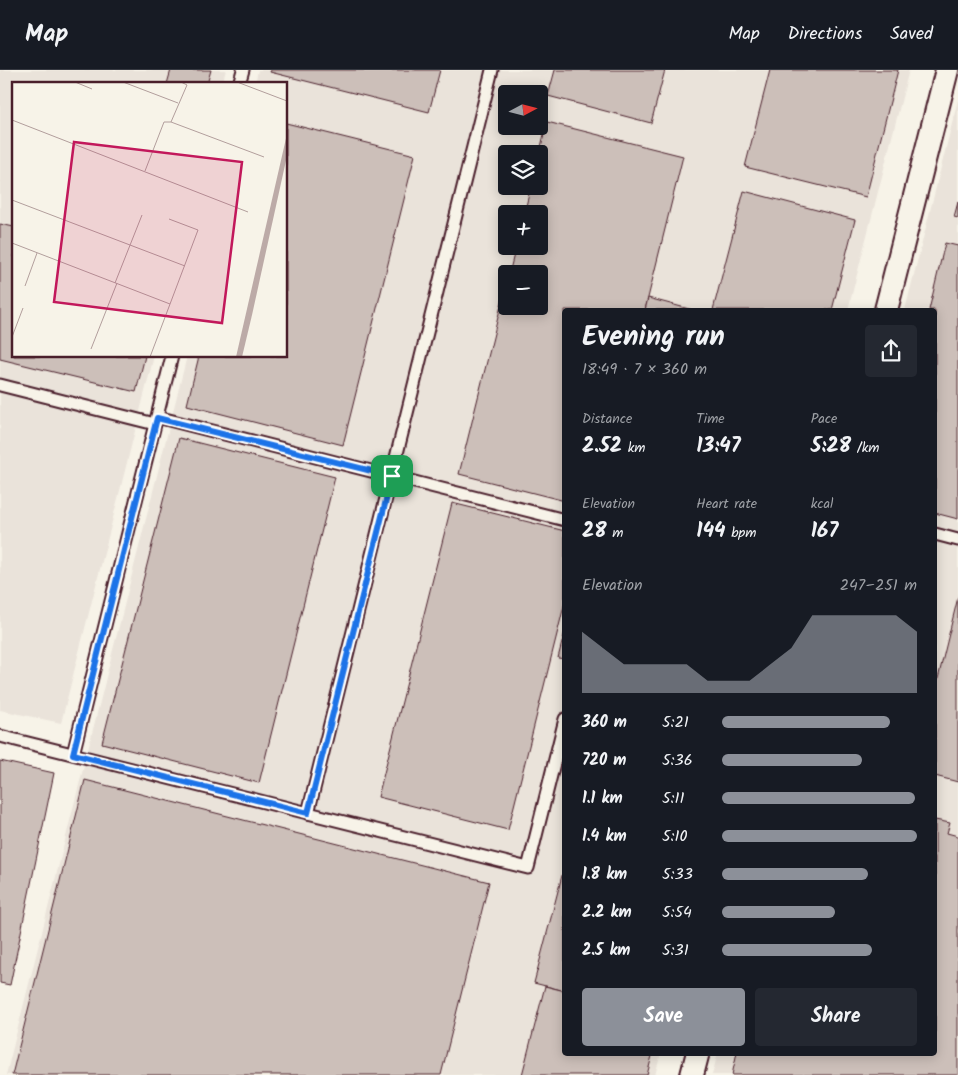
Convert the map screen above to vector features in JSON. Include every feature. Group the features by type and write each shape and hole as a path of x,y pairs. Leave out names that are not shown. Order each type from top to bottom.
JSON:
{"street":[{"path":"887,308 947,70"},
{"path":"692,1075 697,1056"}],"lane":[{"path":"308,813 492,70"},
{"path":"73,754 172,358"},
{"path":"0,386 392,476 562,519"},
{"path":"937,535 958,540"},
{"path":"0,736 528,868 562,731"}],"shaded area":[{"path":"0,70 226,70 223,82 12,82 12,358 153,358 61,723 0,710"},
{"path":"258,70 909,70 849,308 562,308 562,1056 660,1056 655,1075 6,1075 186,358 288,358 288,82 255,82"},
{"path":"958,100 958,1075 712,1075 717,1056 937,1056 937,308 906,308"}],"building":[{"path":"171,70 211,70 208,82 168,82"},
{"path":"271,70 440,70 429,112 270,72"},
{"path":"555,70 665,70 651,123 548,96"},
{"path":"770,70 898,70 866,197 745,167"},
{"path":"548,122 683,156 645,308 562,308 562,500 459,474 499,315 548,315 548,265 511,265 514,255 548,255 548,205 526,205 529,195 548,195 548,145 541,145 544,135 548,135"},
{"path":"288,123 415,155 343,445 187,405 199,358 288,358"},
{"path":"744,191 855,220 833,308 714,308"},
{"path":"958,202 958,218 954,217"},
{"path":"0,224 12,227 12,358 144,358 136,392 0,359"},
{"path":"945,243 958,246 958,519 937,514 937,308 929,308"},
{"path":"648,298 686,308 646,308"},
{"path":"179,438 335,477 259,783 102,743"},
{"path":"452,503 562,530 562,614 508,830 378,797"},
{"path":"958,597 958,782 937,777 937,683"},
{"path":"562,643 562,659 558,658"},
{"path":"0,761 54,773 10,985 0,983"},
{"path":"85,780 489,882 441,1075 12,1075"},
{"path":"937,820 950,823 947,833 958,836 958,1075 732,1075 736,1056 937,1056"},
{"path":"562,876 562,990 534,983"},
{"path":"545,986 562,990 562,1056 652,1056 647,1075 522,1075"}],"route":[{"path":"157,418 392,476 308,813 73,754 157,418"}]}
